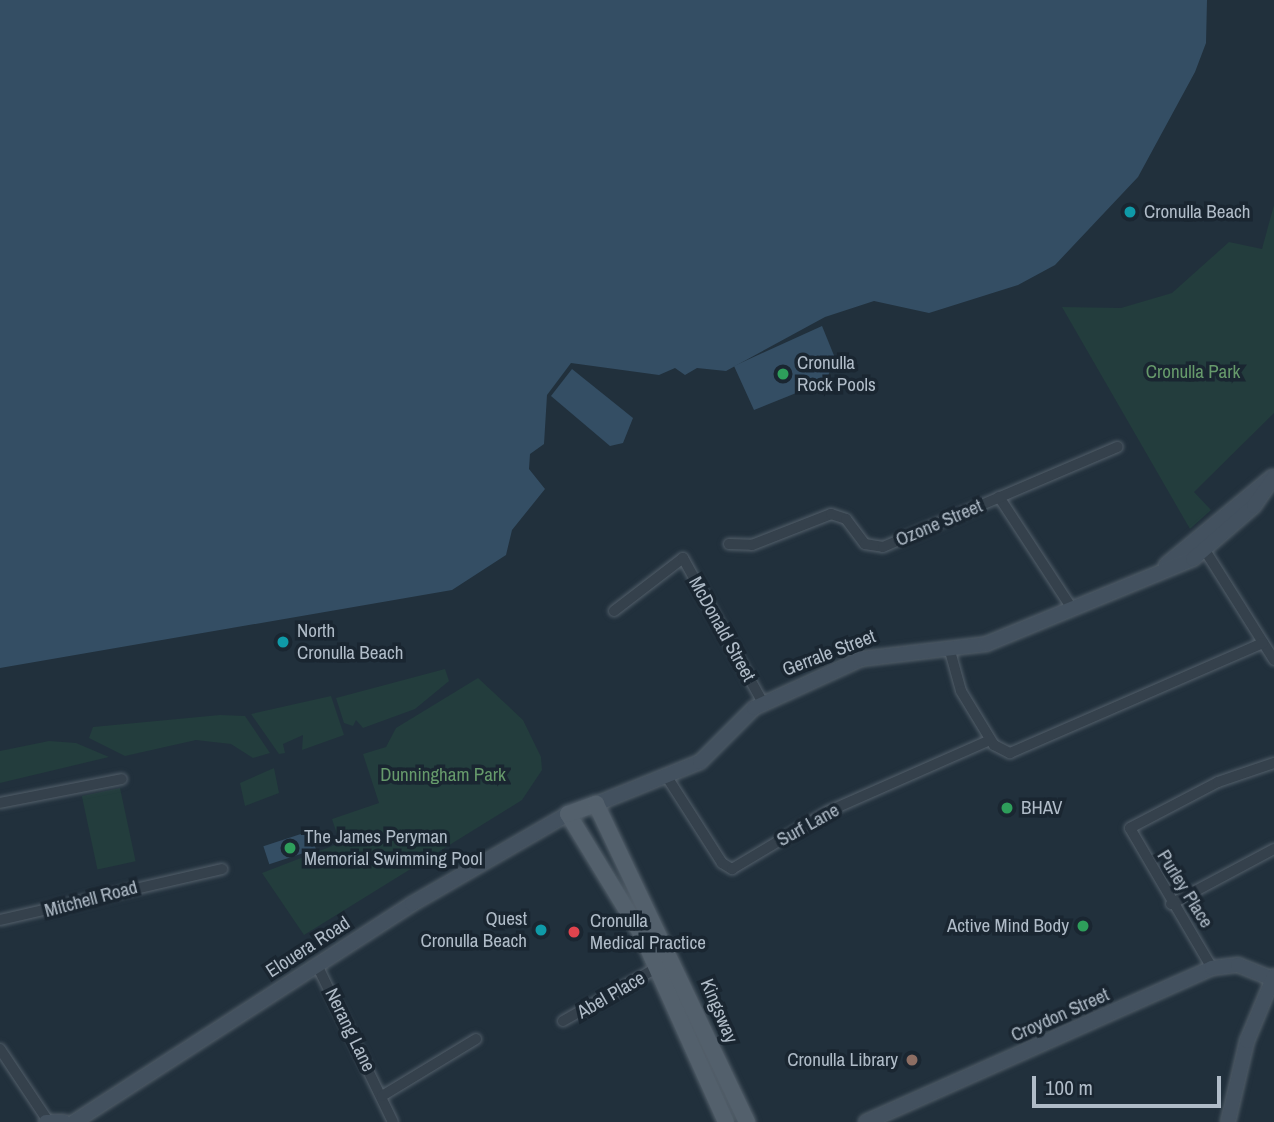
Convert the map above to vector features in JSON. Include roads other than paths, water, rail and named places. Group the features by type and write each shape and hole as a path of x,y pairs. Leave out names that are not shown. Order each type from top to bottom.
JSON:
{"main road":[{"name":"Gerrale Street","path":"568,814 596,804"},
{"name":"Kingsway","path":"596,804 747,1122"},
{"name":"Kingsway","path":"568,814 658,967 726,1118"},
{"path":"600,869 597,847 615,845"}],"street":[{"name":"Ozone Street","path":"729,544 752,545 831,514 846,519 865,544 883,547 1118,447"},
{"name":"Gerrale Street","path":"596,804 667,777 708,757 763,703 876,654 950,651 986,644 1166,565 1202,546 1274,476"},
{"path":"999,497 1071,607"},
{"path":"1202,546 1274,660"},
{"name":"McDonald Street","path":"614,611 683,558 763,703"},
{"path":"950,651 961,691 990,740 1006,752 1263,643"},
{"name":"Surf Lane","path":"667,777 729,869 829,811 990,740"},
{"name":"Purley Place","path":"1212,968 1171,904 1130,828 1218,782 1274,763"},
{"path":"0,803 122,779"},
{"name":"Elouera Road","path":"74,1122 530,830 568,814"},
{"path":"1171,904 1274,849"},
{"name":"Mitchell Road","path":"0,920 222,869"},
{"name":"Nerang Lane","path":"317,965 393,1122"},
{"name":"Croydon Street","path":"866,1122 1212,968 1238,965 1273,977"},
{"name":"Abel Place","path":"563,1021 658,967"},
{"path":"1229,1120 1247,1041 1273,977"},
{"path":"382,1096 476,1039"},
{"path":"0,1049 47,1121 64,1122"}],"water":[{"path":"0,0 1207,0 1206,43 1195,72 1138,177 1055,265 1018,285 929,313 874,301 825,317 726,371 697,368 685,375 675,368 659,375 571,363 547,395 544,444 530,454 529,469 545,489 512,530 506,555 452,590 0,668"},
{"name":"Cronulla Rock Pools","path":"822,326 835,358 826,381 754,410 734,366"},
{"path":"572,369 633,418 623,443 610,446 551,396"},
{"name":"The James Peryman Memorial Swimming Pool","path":"310,831 316,849 269,864 263,846"}],"place":[{"name":"Cronulla Beach","path":"1130,212"},
{"name":"Cronulla Rock Pools","path":"783,374"},
{"name":"North Cronulla Beach","path":"283,642"},
{"name":"BHAV","path":"1007,808"},
{"name":"The James Peryman Memorial Swimming Pool","path":"290,848"},
{"name":"Active Mind Body","path":"1083,926"},
{"name":"Quest Cronulla Beach","path":"541,930"},
{"name":"Cronulla Medical Practice","path":"574,932"},
{"name":"Cronulla Library","path":"912,1060"}],"park label":[{"name":"Cronulla Park","path":"1193,372"},
{"name":"Dunningham Park","path":"443,775"}]}
